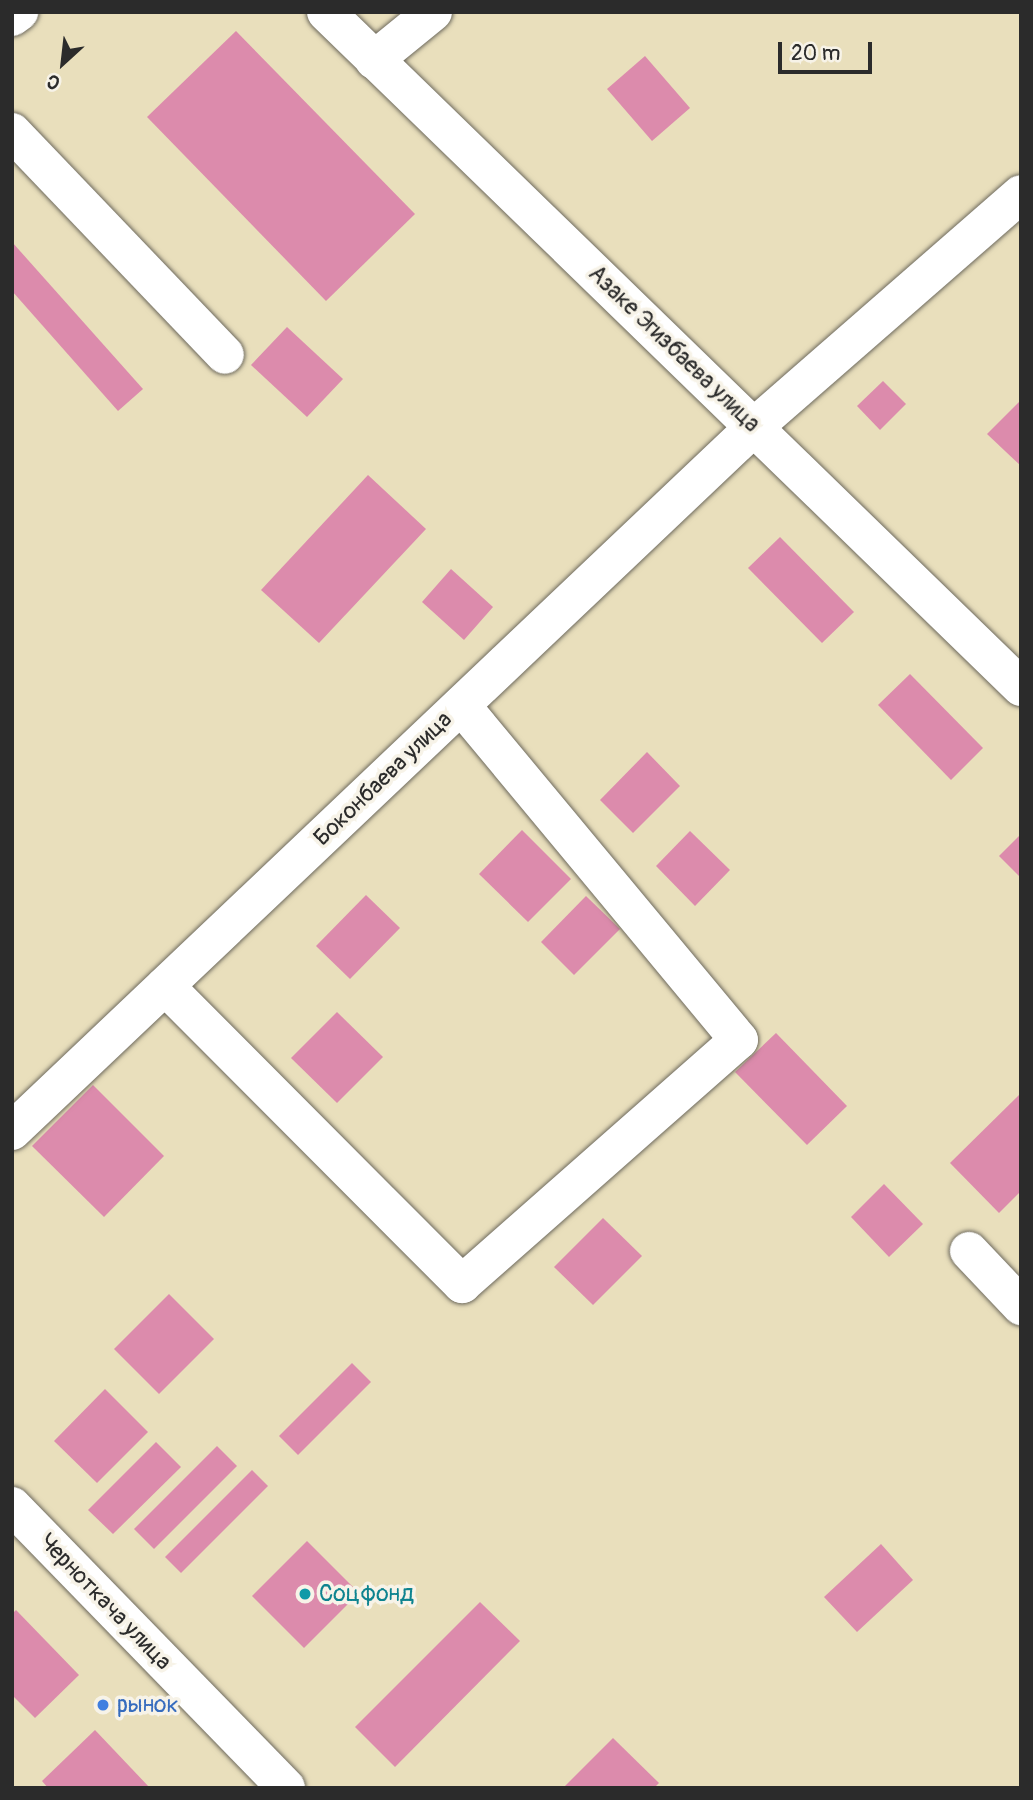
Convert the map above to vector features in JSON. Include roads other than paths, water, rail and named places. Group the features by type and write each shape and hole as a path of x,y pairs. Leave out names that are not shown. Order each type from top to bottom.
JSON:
{"street":[{"path":"12,17 19,12"},
{"name":"Азаке Эгизбаева улица","path":"326,12 1021,687"},
{"path":"374,60 433,12"},
{"path":"12,132 225,355"},
{"name":"Боконбаева улица","path":"12,1131 754,427 1021,194"},
{"path":"165,986 461,1284 739,1040 461,705"},
{"path":"969,1251 1021,1306"},
{"name":"Черноткача улица","path":"12,1506 285,1788"}],"place":[{"name":"Соцфонд","path":"305,1594"},
{"name":"рынок","path":"103,1705"}]}
